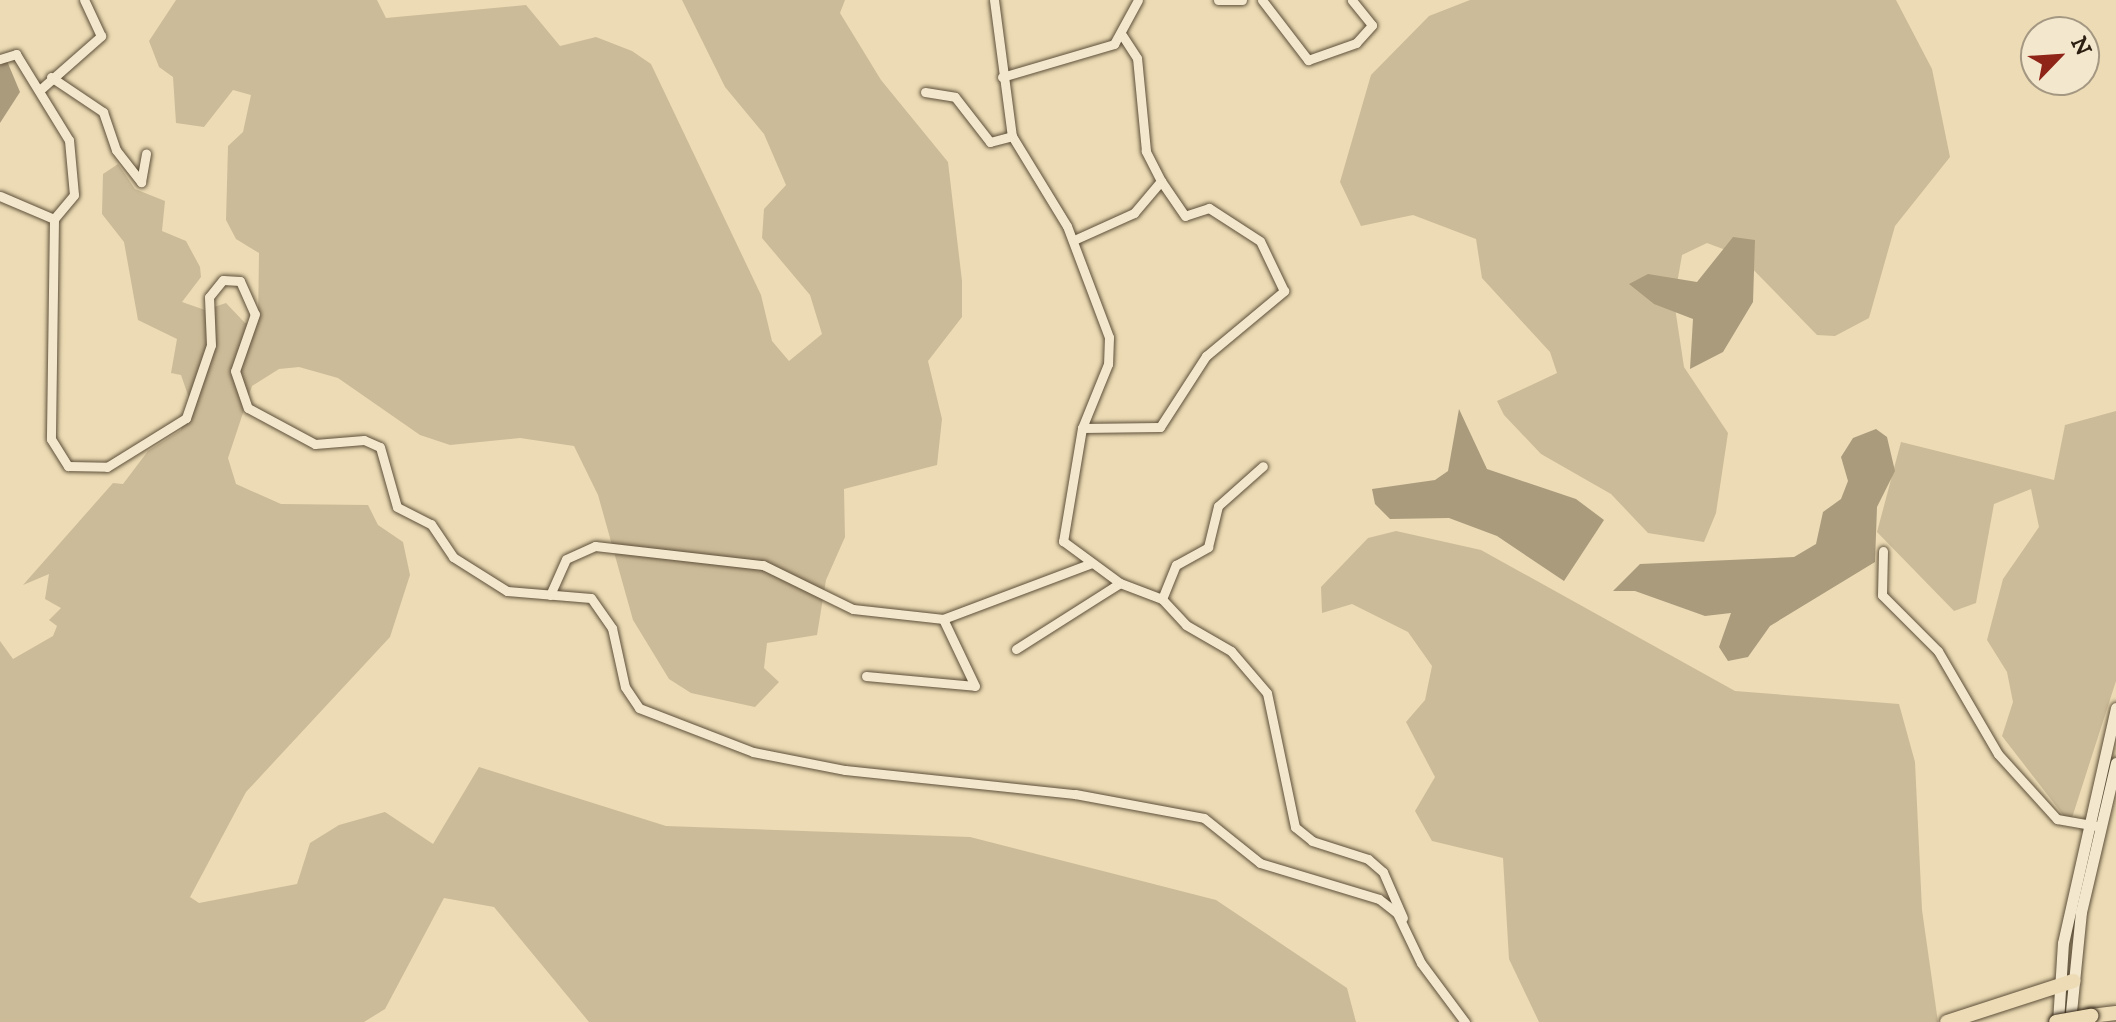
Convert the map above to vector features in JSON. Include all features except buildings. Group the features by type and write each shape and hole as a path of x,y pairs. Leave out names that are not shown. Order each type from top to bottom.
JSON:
{"main road":[{"path":"1947,1022 2066,981"},
{"path":"2057,1022 2116,1013"}],"street":[{"path":"42,88 101,36 84,0"},
{"path":"994,0 1012,136 1074,240 1110,350 1082,428 1063,541 1120,583 1162,599 1186,625 1223,644 1267,693 1295,827 1312,841 1368,859 1383,872 1421,963 1465,1022"},
{"path":"1002,77 1104,49 1122,35 1138,0"},
{"path":"1218,0 1242,0"},
{"path":"1262,0 1308,60 1356,43 1372,25 1352,0"},
{"path":"1082,428 1160,427 1185,399 1206,356 1284,291 1260,241 1209,208 1185,216 1161,181 1146,151 1137,58 1122,35"},
{"path":"4,57 42,88 69,140 75,186 54,219 51,428 62,461 96,471 186,418 211,345 209,297 223,280 240,281 255,314 235,371 248,408 315,444 372,442 383,453 397,507 439,531 453,557 507,591 550,595 582,593 603,611 624,662 625,687 639,708 753,752 845,770 1171,807 1221,827 1260,863 1379,899 1402,919"},
{"path":"51,77 103,112 116,150 141,182 146,153"},
{"path":"925,92 955,97 990,142 1012,136"},
{"path":"1074,240 1134,213 1161,181"},
{"path":"0,196 54,219"},
{"path":"1162,599 1176,565 1208,547 1220,503 1263,466"},
{"path":"550,595 566,559 595,546 763,565 853,609 943,619 1092,563"},
{"path":"1883,551 1882,595 1938,651 1998,754 2057,819 2092,825"},
{"path":"1016,649 1120,583"},
{"path":"866,676 975,686 943,619"},
{"path":"2057,1022 2116,708"},
{"path":"2092,825 2116,763"},
{"path":"2066,981 2069,1018"}],"shaded area":[{"path":"176,0 377,0 386,18 526,5 560,46 596,37 632,51 651,64 761,295 772,341 789,361 822,334 810,295 762,238 764,209 786,185 764,134 725,87 682,0 845,0 840,13 881,80 948,162 962,281 962,317 928,361 942,419 937,465 844,489 845,537 826,580 817,635 767,643 764,668 779,682 755,707 691,693 669,679 633,620 598,495 574,446 520,438 450,445 420,435 338,378 299,367 279,369 252,386 228,458 236,484 281,504 368,505 378,525 403,542 410,575 390,637 246,792 190,897 199,903 297,884 310,843 339,825 385,812 433,844 479,767 666,826 970,837 1216,900 1347,988 1356,1022 589,1022 494,907 444,898 385,1009 364,1022 0,1022 0,641 13,659 53,636 57,626 49,620 61,608 45,599 49,574 23,585 113,483 123,484 148,451 181,430 189,398 181,375 171,373 177,339 138,320 124,242 102,214 103,174 118,164 135,189 165,201 162,231 186,241 200,267 201,277 182,302 205,310 226,303 245,323 258,323 259,253 236,239 226,220 228,146 243,132 251,95 233,90 204,127 176,123 173,77 159,67 149,41"},
{"path":"1470,0 1896,0 1932,69 1950,157 1895,226 1869,318 1835,336 1817,335 1739,255 1707,243 1682,255 1674,301 1684,367 1728,433 1716,513 1704,542 1648,533 1611,494 1541,454 1504,415 1497,401 1557,373 1550,352 1482,278 1476,239 1413,215 1361,226 1340,182 1371,75 1429,16"},
{"path":"7,61 20,92 0,123 0,65"},
{"path":"1733,237 1755,240 1753,302 1723,352 1690,369 1693,319 1654,304 1629,284 1648,274 1697,282"},
{"path":"1459,409 1487,469 1576,499 1604,520 1564,581 1497,536 1449,518 1390,519 1375,504 1372,489 1435,480 1448,471"},
{"path":"2116,411 2116,681 2070,824 2002,736 2013,702 2007,672 1987,640 2003,579 2039,527 2031,489 1994,504 1976,603 1954,611 1877,532 1901,442 2054,480 2065,425"},
{"path":"1876,429 1887,437 1895,471 1877,507 1875,562 1770,626 1748,657 1728,661 1719,647 1731,613 1705,616 1635,591 1613,591 1640,564 1794,557 1816,544 1823,512 1841,499 1848,481 1841,457 1853,438"},
{"path":"1396,531 1481,550 1735,691 1899,704 1915,762 1922,910 1938,1022 1539,1022 1509,959 1503,858 1432,841 1415,811 1435,777 1406,722 1425,700 1432,666 1408,632 1352,604 1322,613 1321,587 1368,538"}]}
